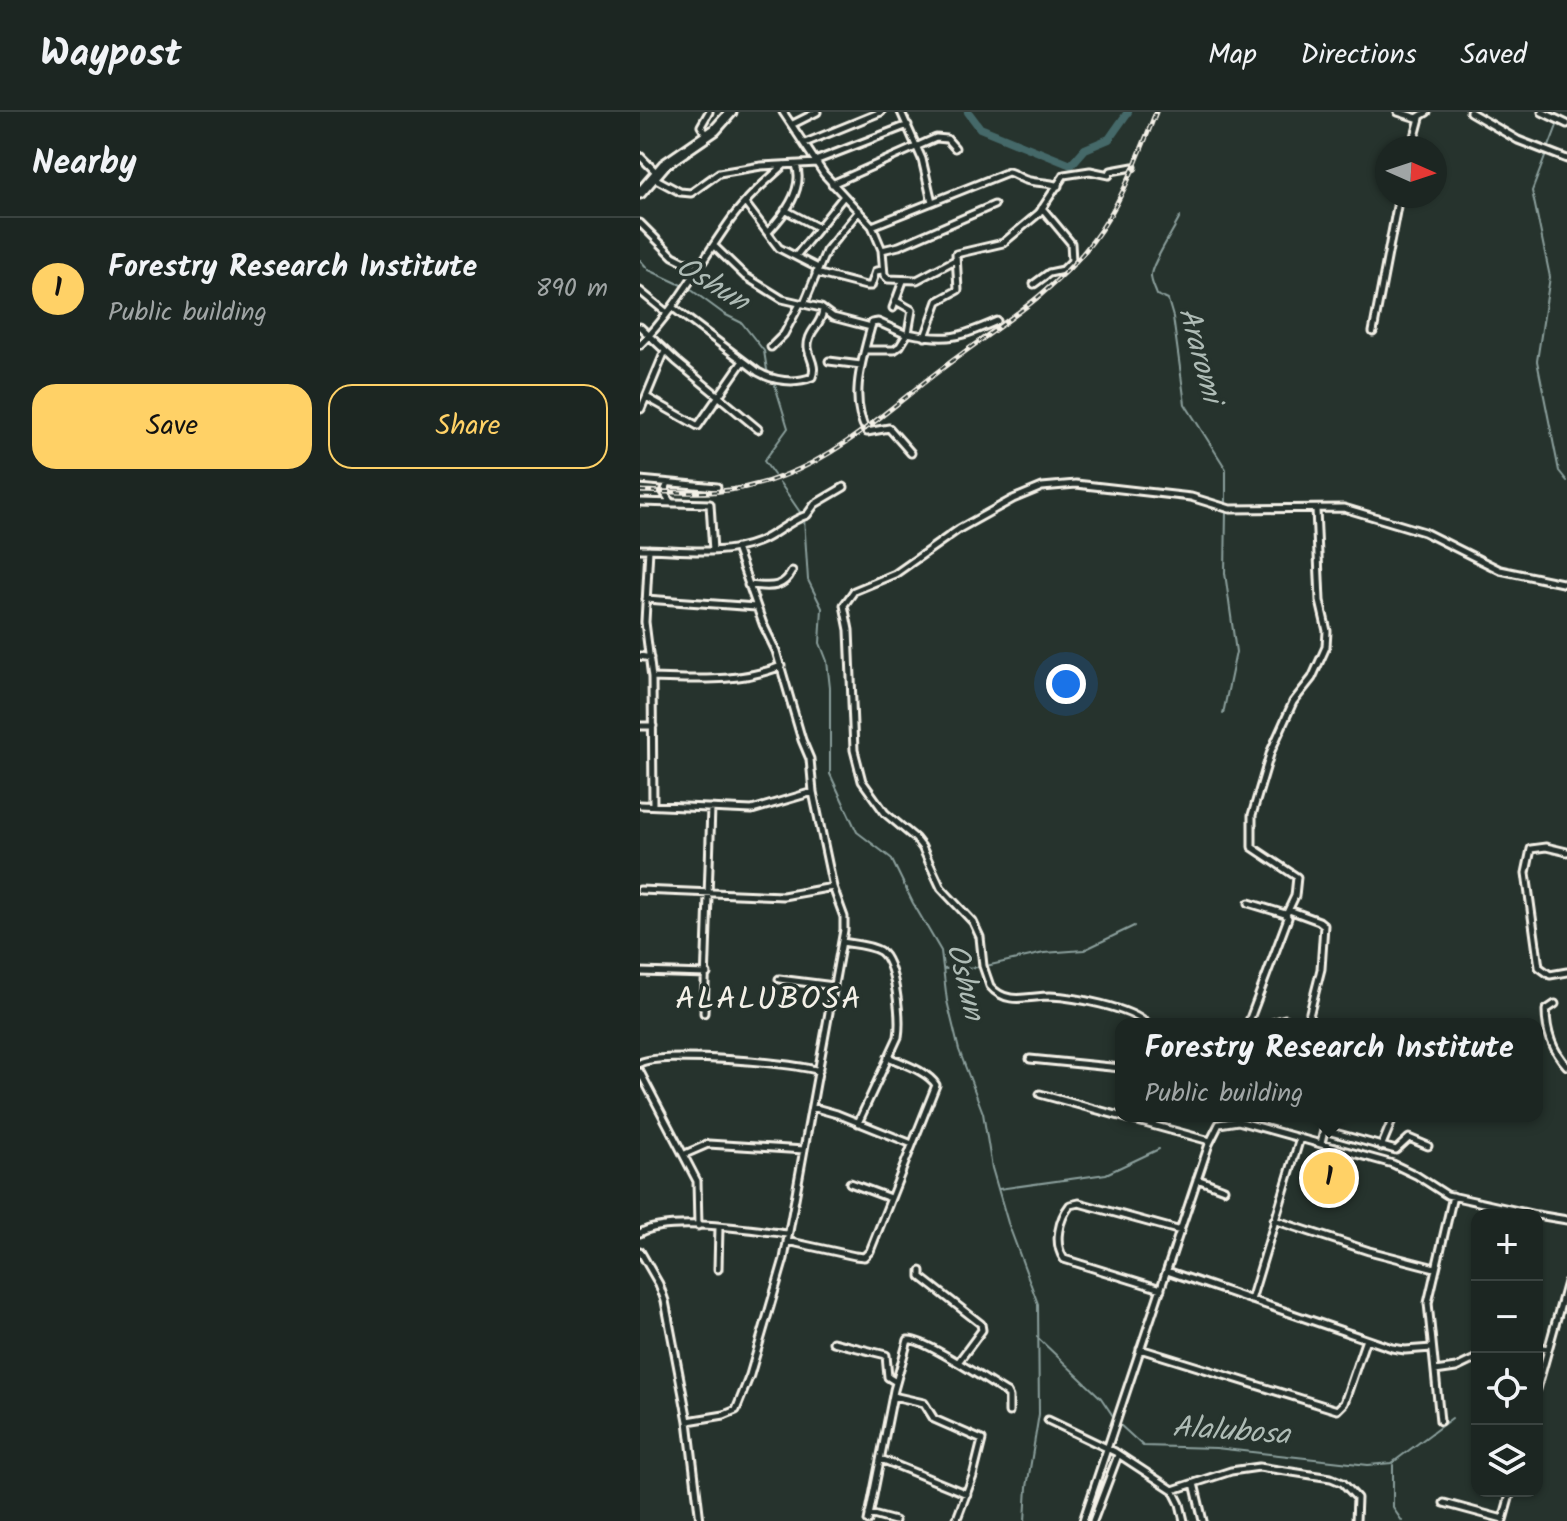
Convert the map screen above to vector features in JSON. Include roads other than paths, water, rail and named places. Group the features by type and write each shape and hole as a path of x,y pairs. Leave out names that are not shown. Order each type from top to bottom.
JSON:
{"highway":[{"path":"640,193 654,174 708,136 731,112"}],"street":[{"path":"708,136 701,126 709,112"},
{"path":"783,112 832,184 872,226 882,250 883,270 888,279 917,280 955,260"},
{"path":"793,124 817,112"},
{"path":"805,143 881,112"},
{"path":"901,112 917,146 932,202"},
{"path":"1398,112 1413,118 1427,112"},
{"path":"1470,112 1518,140 1567,159"},
{"path":"1542,112 1567,124"},
{"path":"1415,136 1420,117"},
{"path":"640,156 654,174 680,192 691,193 719,173 815,162 908,125"},
{"path":"832,184 940,137 955,148"},
{"path":"640,345 672,307 745,203 784,165"},
{"path":"768,232 785,210 798,184 796,165"},
{"path":"925,337 938,301 958,290 956,254 1000,245 1042,208 1064,175 1090,171 1109,175 1111,171 1133,167"},
{"path":"872,226 1008,172 1016,173 1023,179 1048,181 1058,186"},
{"path":"796,256 844,196"},
{"path":"745,203 779,248 817,270 866,286 871,286 876,271 883,270"},
{"path":"882,250 899,246 994,205"},
{"path":"1034,284 1049,273 1063,270 1072,261 1071,243 1042,208"},
{"path":"1373,332 1397,208"},
{"path":"785,210 817,227"},
{"path":"771,347 784,334 802,304 826,251 859,211"},
{"path":"640,223 673,256 699,269"},
{"path":"714,246 745,276 782,299 871,327"},
{"path":"865,350 894,350 907,334 912,310 894,304 903,281"},
{"path":"640,291 667,313"},
{"path":"672,307 767,378 801,380 812,377 815,365 808,351 808,341 817,328 823,310"},
{"path":"911,453 889,428 868,433 864,429 858,406 861,365 872,323 878,322 907,334 954,338 997,321"},
{"path":"640,327 758,429"},
{"path":"641,409 665,351"},
{"path":"648,398 696,427 743,361"},
{"path":"829,361 861,365"},
{"path":"640,480 717,487"},
{"path":"668,483 664,492 672,504"},
{"path":"1140,1018 1115,1008 1052,996 1010,998 990,986 984,973 980,937 973,922 941,888 915,838 893,822 862,781 851,724 849,630 845,600 854,591 895,574 959,529 1013,499 1042,487 1067,484 1191,497 1244,510 1350,509 1424,532 1500,570 1567,584"},
{"path":"640,549 713,551 736,548 766,538 844,487"},
{"path":"640,502 707,503 712,506 713,551"},
{"path":"1250,1018 1296,890 1297,877 1252,847 1250,837 1254,804 1278,733 1293,702 1312,678 1326,647 1327,631 1320,601 1316,509"},
{"path":"688,1421 733,1413 738,1407 759,1346 788,1238 844,917 833,887 813,792 810,759 781,666 736,548"},
{"path":"649,549 645,622 652,678 653,805"},
{"path":"748,585 781,585 792,571"},
{"path":"646,599 756,607"},
{"path":"640,656 650,658"},
{"path":"652,678 740,678 756,676 781,666"},
{"path":"640,726 653,726"},
{"path":"640,805 760,808 813,792"},
{"path":"704,1013 711,808"},
{"path":"1567,852 1546,847 1531,849 1526,873 1539,967 1554,975 1567,972"},
{"path":"640,890 789,896 833,887"},
{"path":"1249,903 1319,921 1324,925 1321,969 1309,1018"},
{"path":"842,942 879,950 890,966 899,1031 858,1123"},
{"path":"640,972 707,974"},
{"path":"779,979 834,986"},
{"path":"1555,1004 1546,1010 1548,1028 1556,1052 1567,1066"},
{"path":"640,1233 655,1226 719,1227 788,1238 864,1257 870,1251 935,1082 888,1057"},
{"path":"640,1063 662,1058 795,1065 819,1071"},
{"path":"1030,1059 1115,1067"},
{"path":"640,1072 685,1154 699,1187 698,1226"},
{"path":"1040,1094 1115,1115"},
{"path":"812,1107 912,1144"},
{"path":"1141,1122 1210,1141"},
{"path":"1083,1521 1210,1141 1219,1124 1226,1122"},
{"path":"1240,1122 1406,1169 1453,1196 1510,1209"},
{"path":"1321,1144 1326,1122"},
{"path":"1381,1147 1391,1122"},
{"path":"1324,1130 1396,1150 1409,1138 1428,1146"},
{"path":"1251,1300 1300,1138"},
{"path":"685,1154 708,1144 804,1150"},
{"path":"1197,1179 1224,1189"},
{"path":"850,1183 890,1198"},
{"path":"1440,1421 1428,1303 1453,1196"},
{"path":"1161,1289 1064,1259 1058,1242 1061,1219 1070,1205 1079,1203 1181,1231"},
{"path":"1543,1216 1567,1220"},
{"path":"1274,1220 1369,1251 1435,1268"},
{"path":"718,1269 719,1227"},
{"path":"640,1251 662,1291 688,1421 700,1521"},
{"path":"921,1271 921,1277 981,1324 982,1330 959,1361"},
{"path":"1167,1271 1366,1339 1405,1350 1432,1348"},
{"path":"1543,1367 1567,1282"},
{"path":"895,1521 868,1517 905,1344 911,1339 918,1340 959,1361 965,1368 1009,1395 1009,1412"},
{"path":"1140,1349 1337,1410 1346,1399 1366,1339"},
{"path":"833,1342 886,1355 889,1378 896,1382"},
{"path":"1543,1348 1548,1349"},
{"path":"1435,1371 1456,1368 1471,1361"},
{"path":"893,1396 924,1403 934,1419 982,1440 956,1521"},
{"path":"1048,1420 1118,1455 1173,1490 1184,1521"},
{"path":"1093,1521 1118,1455"},
{"path":"881,1459 967,1494"},
{"path":"1173,1490 1231,1471 1259,1467 1331,1478 1343,1483 1357,1498 1356,1521"},
{"path":"1194,1483 1203,1521"},
{"path":"1444,1503 1502,1520 1509,1497"}],"waterway":[{"path":"968,112 980,128 1071,165 1085,149 1109,139 1128,112"},
{"path":"1558,123 1532,191 1550,277 1537,361 1559,471 1567,481"},
{"name":"Araromi","path":"1180,217 1154,264 1151,278 1157,295 1168,300 1173,317 1185,404 1226,469 1226,504"},
{"name":"Oshun","path":"640,260 649,270 690,289 742,323 764,351 771,376"},
{"name":"Oshun","path":"774,382 788,428 764,461 774,475"},
{"name":"Oshun","path":"780,483 804,518 808,580 822,608 820,643 827,661 830,688 830,774 857,832 891,858 941,951 947,1001 959,1050 983,1113 992,1168 1008,1223 1038,1304 1039,1414 1027,1487 1025,1521"},
{"name":"Araromi","path":"1223,714 1236,652 1225,573 1226,511"},
{"path":"986,966 1044,953 1084,950 1134,926"},
{"path":"943,969 980,967"},
{"path":"999,1189 1106,1174 1159,1149"},
{"name":"Alalubosa","path":"1037,1337 1101,1398 1115,1419"},
{"name":"Alalubosa","path":"1119,1424 1143,1446 1216,1448 1368,1465 1392,1463 1452,1418"},
{"path":"1393,1465 1393,1508 1402,1521"}],"railway":[{"path":"640,491 713,492 765,482 827,455 867,427 1042,294 1077,260 1103,227 1121,196 1156,112"}],"place":[{"name":"Forestry Research Institute","path":"1329,1178"}],"district":[{"name":"ALALUBOSA","path":"769,1000"}]}
